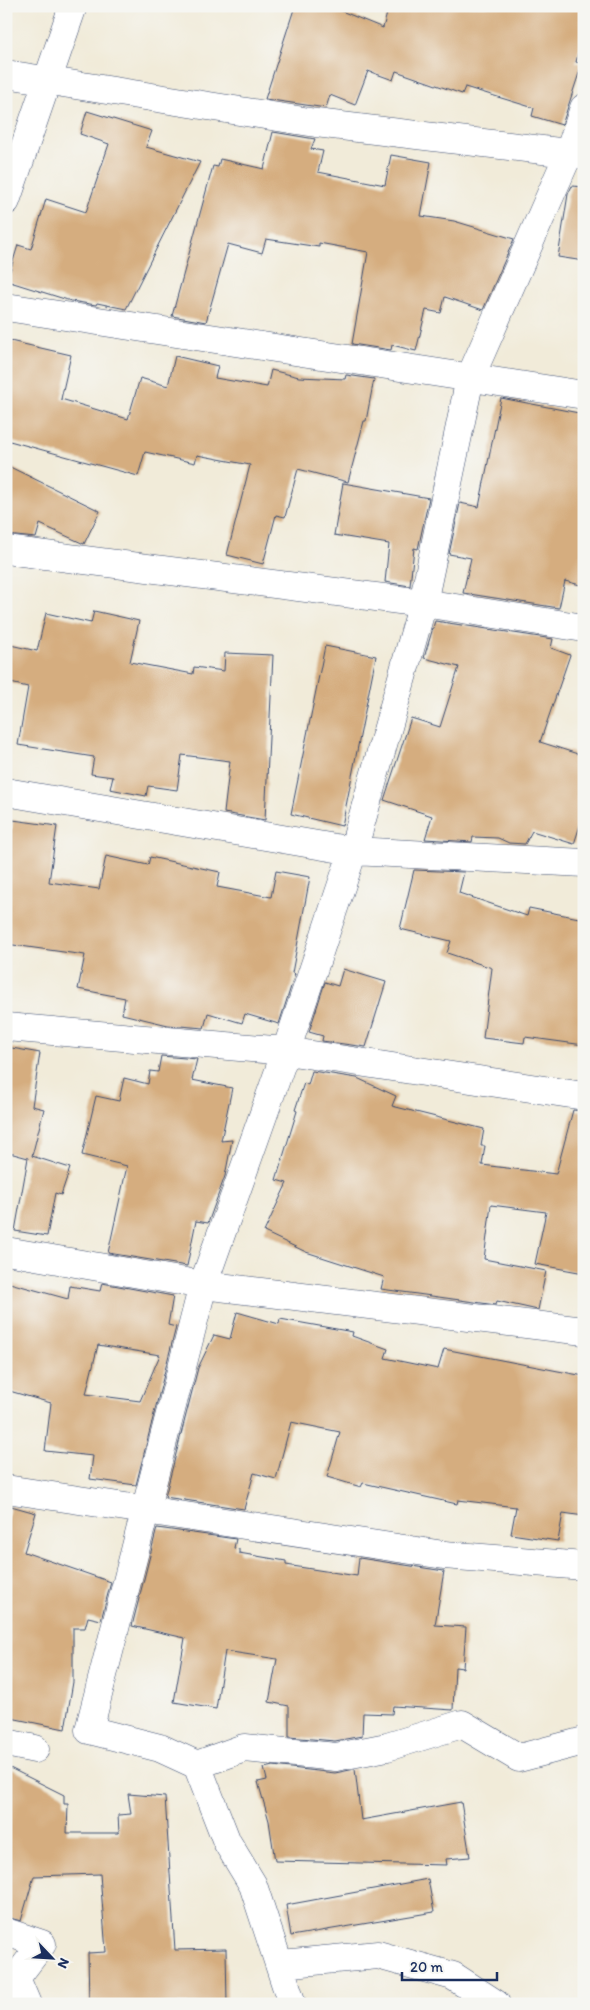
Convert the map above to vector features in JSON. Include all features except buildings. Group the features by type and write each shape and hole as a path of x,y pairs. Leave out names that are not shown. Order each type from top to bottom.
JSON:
{"street":[{"path":"6,201 73,6"},
{"path":"6,74 48,79 316,123 576,154"},
{"path":"584,108 576,154 470,378 423,603 353,851 286,1051 203,1285 89,1730 160,1748 197,1765 244,1748 336,1757 387,1747 462,1724 519,1758 584,1741"},
{"path":"6,307 584,395"},
{"path":"6,550 423,603 584,628"},
{"path":"6,792 353,851 584,863"},
{"path":"6,1027 286,1051 584,1096"},
{"path":"6,1251 203,1285 584,1331"},
{"path":"6,1489 146,1508 444,1555 584,1566"},
{"path":"6,1743 35,1749"},
{"path":"197,1765 226,1842 253,1885 281,1964 292,2004"},
{"path":"6,1932 42,1944 16,1978 27,2004"},
{"path":"281,1964 378,1955 453,1976 496,2004"}]}
